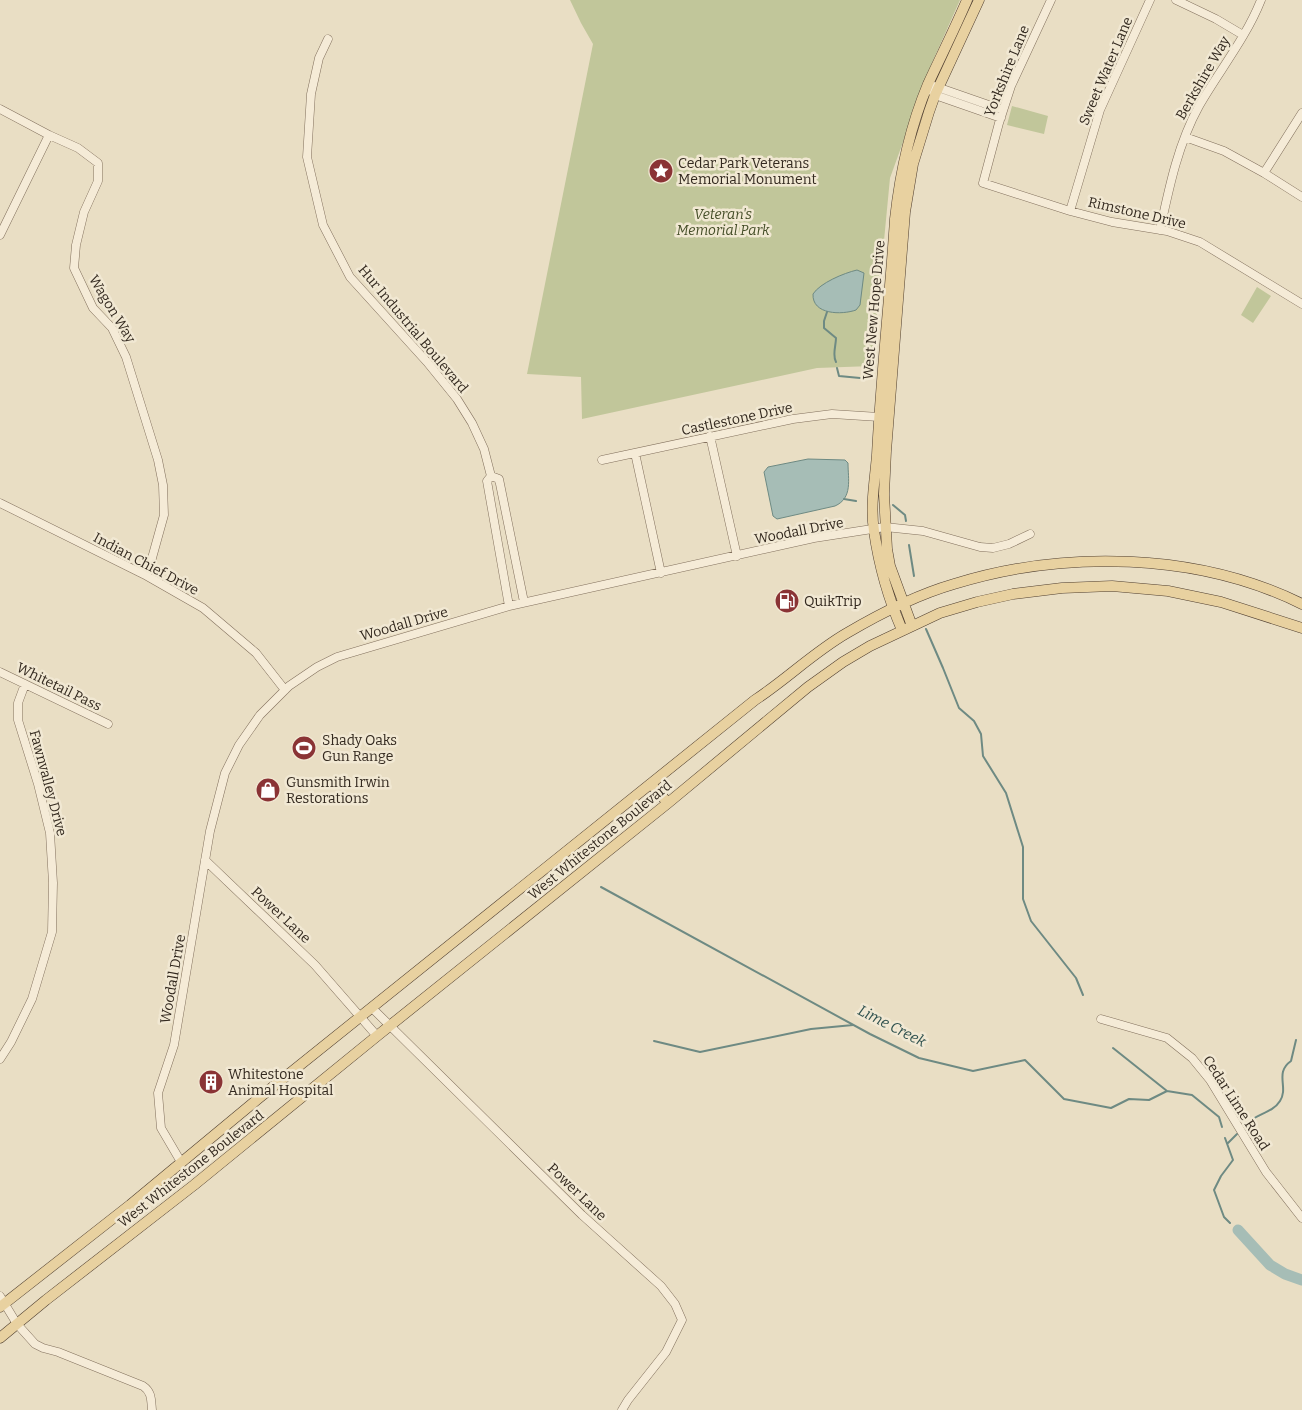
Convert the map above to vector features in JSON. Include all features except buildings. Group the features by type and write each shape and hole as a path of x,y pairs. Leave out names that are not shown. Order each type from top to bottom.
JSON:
{"main road":[{"name":"West New Hope Drive","path":"907,628 892,608 880,567 873,529 873,500 879,417 898,191 910,137 928,85 967,0"},
{"name":"West New Hope Drive","path":"907,628 903,603 890,566 885,527 884,494 907,196 913,164 937,91 979,0"},
{"name":"West Whitestone Boulevard","path":"1,1302 130,1205 801,664 846,634 892,608 953,584 999,572 1028,566 1091,561 1148,564 1202,570 1251,582 1302,604"},
{"name":"West Whitestone Boulevard","path":"0,1338 194,1185 668,803 808,687 843,662 907,628 940,614 977,602 1013,594 1062,588 1112,586 1168,591 1221,602 1302,628"},
{"path":"651,784 668,803"}],"street":[{"name":"Yorkshire Lane","path":"983,183 1002,114 1020,65 1051,0"},
{"name":"Sweet Water Lane","path":"1070,211 1100,110 1150,0"},
{"path":"1176,0 1216,19 1243,35"},
{"name":"Berkshire Way","path":"1160,230 1184,137 1199,107 1243,35 1261,0"},
{"name":"Hur Industrial Boulevard","path":"328,39 319,58 311,94 307,157 322,225 350,277 427,362 456,399 472,424 484,449 491,476 487,481 509,606"},
{"path":"928,85 937,91 1002,114"},
{"name":"Wagon Way","path":"0,109 78,148 98,163 98,181 84,212 76,245 74,268 93,308 112,328 126,357 158,460 163,485 164,515 147,576"},
{"path":"1264,173 1302,113"},
{"path":"0,235 49,135"},
{"path":"1184,137 1224,151 1302,197"},
{"name":"Rimstone Drive","path":"983,183 1070,211 1112,222 1160,230 1200,242 1302,304"},
{"name":"Castlestone Drive","path":"602,460 793,419 832,414 879,417"},
{"path":"710,436 737,556"},
{"path":"635,453 661,573"},
{"path":"491,476 498,479 524,602"},
{"name":"Indian Chief Drive","path":"0,503 147,576 203,608 256,653 285,690"},
{"name":"Woodall Drive","path":"181,1162 161,1128 158,1093 174,1045 213,816 225,773 240,745 260,715 285,690 317,667 337,657 509,606 814,538 885,527 923,531 980,547 993,548 1009,544 1030,534"},
{"name":"Whitetail Pass","path":"0,672 108,724"},
{"name":"Fawnvalley Drive","path":"0,1059 12,1042 32,999 52,932 53,883 50,833 38,784 18,720 18,703 25,684"},
{"name":"Power Lane","path":"205,860 315,964 377,1036"},
{"name":"Power Lane","path":"372,1008 582,1215 661,1286 675,1304 682,1320 666,1352 622,1410"},
{"name":"Cedar Lime Road","path":"1102,1018 1167,1038 1192,1058 1210,1080 1266,1172 1302,1218"},
{"path":"1,1302 35,1344 148,1389 151,1396 152,1410"}],"green space":[{"name":"Veteran's Memorial Park","path":"570,0 960,0 931,65 890,178 872,366 817,368 582,419 581,377 527,374 593,44"},
{"path":"1012,106 1048,116 1044,134 1007,125"},
{"path":"1257,287 1271,296 1253,323 1241,315"}],"water":[{"path":"857,270 864,273 860,305 856,310 836,313 822,310 817,306 813,294 816,290 833,279"},
{"path":"808,459 845,460 848,463 849,482 845,498 835,506 777,519 773,516 764,472 768,467"}],"waterway":[{"path":"827,312 824,328 836,338 834,353 836,362"},
{"path":"837,368 839,376 860,378"},
{"path":"844,499 856,501"},
{"path":"893,505 905,515 906,521"},
{"path":"909,545 914,576"},
{"path":"926,629 959,708 974,721 981,734 983,756 1006,793 1023,847 1023,899 1031,921 1076,978 1083,995"},
{"name":"Lime Creek","path":"601,887 870,1034 919,1058 973,1071 1025,1060 1064,1099 1111,1108 1129,1099 1149,1100 1167,1091 1192,1095 1219,1117 1222,1127"},
{"path":"654,1041 700,1052 811,1029 853,1025"},
{"path":"1245,1126 1248,1122 1272,1109 1280,1101 1283,1091 1283,1070 1291,1061 1296,1040"},
{"path":"1113,1048 1167,1091"},
{"path":"1228,1143 1237,1134"},
{"name":"Lime Creek","path":"1225,1138 1233,1160 1221,1176 1214,1190 1224,1217 1230,1223"},
{"name":"Lime Creek","path":"1238,1230 1270,1265 1285,1274 1302,1280"}],"place":[{"name":"Cedar Park Veterans Memorial Monument","path":"661,171"},
{"name":"QuikTrip","path":"787,601"},
{"name":"Shady Oaks Gun Range","path":"304,748"},
{"name":"Gunsmith Irwin Restorations","path":"268,790"},
{"name":"Whitestone Animal Hospital","path":"211,1082"}]}
